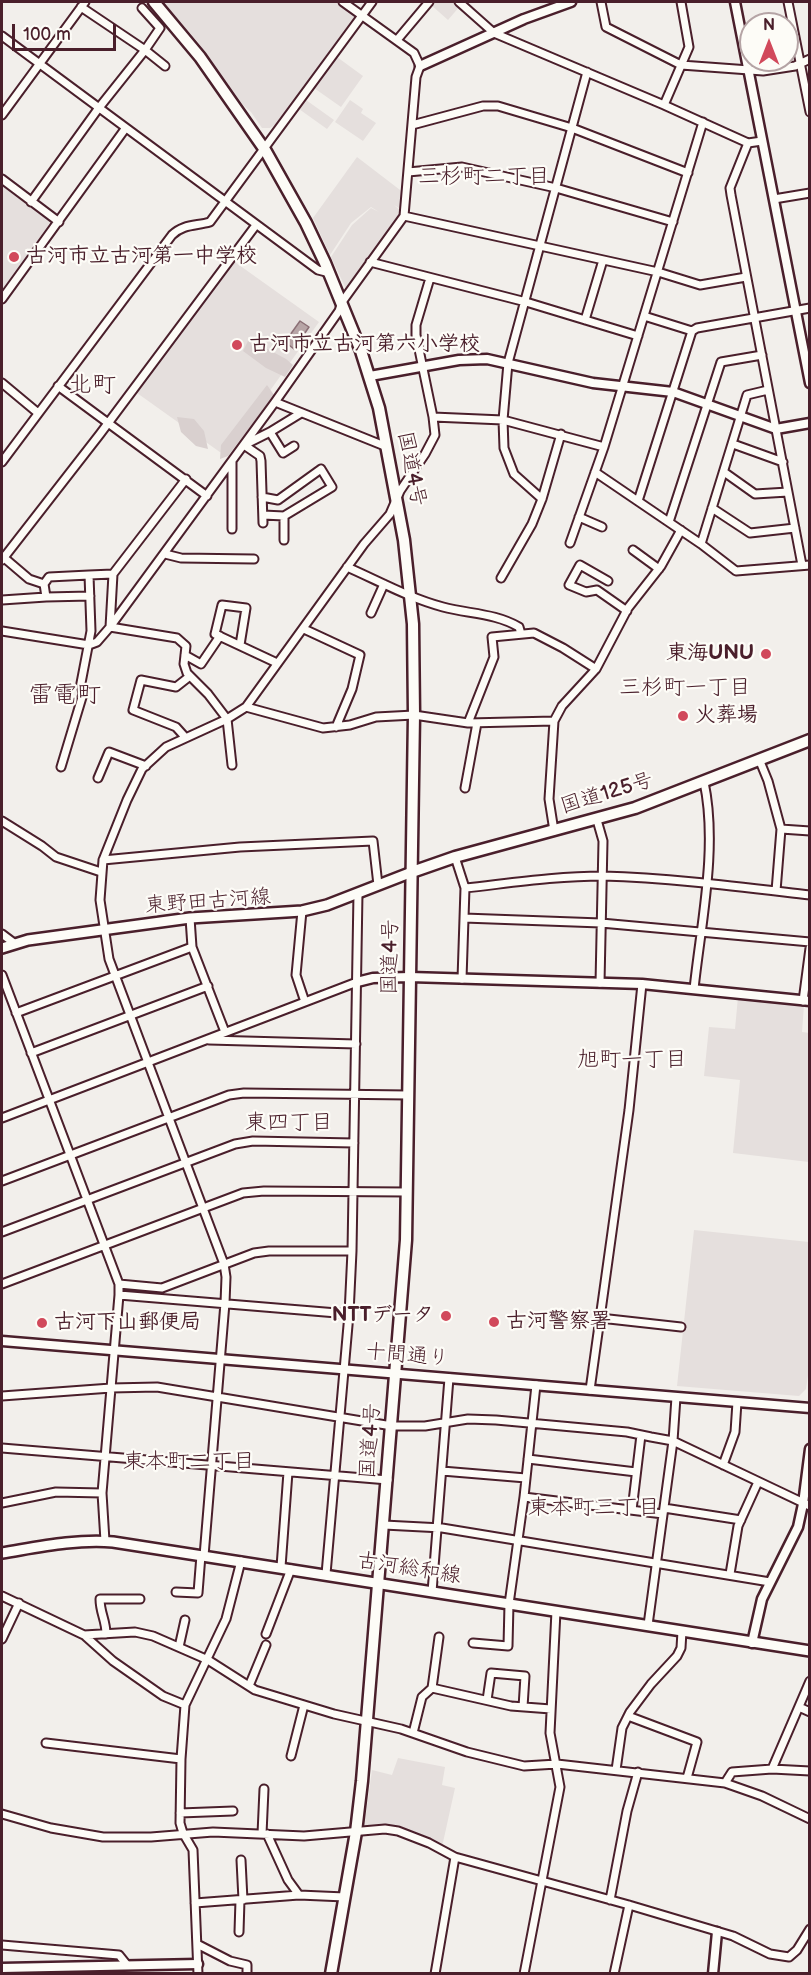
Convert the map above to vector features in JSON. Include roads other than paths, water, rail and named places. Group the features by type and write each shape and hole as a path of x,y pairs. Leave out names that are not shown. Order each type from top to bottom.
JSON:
{"highway":[{"name":"国道4号","path":"154,2 200,57 265,150 306,223 330,273 370,376 397,499 411,597 414,715 404,1286 368,1722 356,1832 331,1974"},
{"name":"国道125号","path":"412,872 455,857 597,820 650,803 810,740"}],"main road":[{"name":"東野田古河線","path":"2,948 28,940 190,918 302,912 412,872"},
{"name":"古河総和線","path":"2,1553 63,1543 105,1541 810,1651"}],"street":[{"path":"2,631 89,645 97,642 232,462 404,216 416,77 420,66 414,53 343,2"},
{"path":"2,462 172,235 178,229 186,226 210,222 372,2"},
{"path":"397,40 429,2"},
{"path":"459,2 494,33 748,143 762,141"},
{"path":"420,66 542,11 571,2"},
{"path":"601,2 606,27 681,65 739,70"},
{"path":"664,105 689,46 681,2"},
{"path":"735,2 739,22"},
{"path":"788,2 810,112"},
{"path":"2,115 83,4 165,66"},
{"path":"31,202 160,28 142,8"},
{"path":"2,36 318,270 330,273"},
{"path":"800,64 810,59"},
{"path":"542,499 514,474 504,448 502,420 508,363 587,72"},
{"path":"749,72 810,383"},
{"path":"412,125 483,106 498,106 572,128 688,173"},
{"path":"570,543 604,447 703,122"},
{"path":"2,299 125,129"},
{"path":"595,472 701,544 736,571 806,565 795,528 730,188 748,143"},
{"path":"408,172 462,167 556,188 673,222"},
{"path":"2,179 59,222"},
{"path":"774,199 810,193"},
{"path":"404,216 658,272 700,285 746,277"},
{"path":"44,584 29,579 2,558 100,434 256,225"},
{"path":"585,320 603,260"},
{"path":"370,262 526,303 638,336"},
{"path":"176,1592 198,1593 226,1277 224,1264 109,958 100,900 103,860 127,800 146,766 157,753 185,737 227,719 246,707 364,544 390,514 426,454 435,435 421,366 416,325 430,278"},
{"path":"638,501 692,332 697,328 810,308"},
{"path":"644,316 692,332"},
{"path":"669,522 721,362 762,355"},
{"path":"370,376 421,366 487,359 584,381 673,392 776,429 810,423"},
{"path":"2,383 38,413"},
{"path":"58,386 207,496"},
{"path":"701,544 747,395 768,390"},
{"path":"275,402 387,447"},
{"path":"244,445 302,412"},
{"path":"433,417 502,420 604,447"},
{"path":"270,432 283,453 294,446"},
{"path":"501,578 532,524 542,499 561,434"},
{"path":"733,444 783,462"},
{"path":"244,445 260,456 263,519 284,516 332,487 321,469 278,500 262,497"},
{"path":"232,462 232,529"},
{"path":"724,472 755,494 788,492"},
{"path":"110,627 113,574 186,479"},
{"path":"712,508 750,534 795,528"},
{"path":"284,516 284,540"},
{"path":"579,517 602,527"},
{"path":"554,831 549,799 554,721 562,706 596,669 627,611 658,569 681,530"},
{"path":"633,550 658,569"},
{"path":"165,554 181,558 254,559"},
{"path":"608,581 580,565 569,585 586,592 597,590 627,611"},
{"path":"347,567 411,597 443,607 496,616 519,627 521,634"},
{"path":"46,597 44,584 49,577 113,574"},
{"path":"61,767 83,694 81,683 91,631 88,575"},
{"path":"371,613 384,584"},
{"path":"2,600 90,596"},
{"path":"240,645 246,608 222,605 215,634 277,663"},
{"path":"110,627 177,638 186,646 184,664 187,673 208,694 227,719 232,765"},
{"path":"303,629 360,655 352,689 336,727"},
{"path":"468,723 494,657 492,637 534,633 596,669"},
{"path":"185,655 201,664 220,636"},
{"path":"185,737 176,727 133,710 141,680 176,687 190,676"},
{"path":"246,707 324,728 350,725 376,717 414,715 468,723 554,721"},
{"path":"465,788 477,723"},
{"path":"98,778 109,752 146,766"},
{"path":"759,759 768,781 781,829 776,891"},
{"path":"694,989 710,835 709,807 704,782"},
{"path":"597,820 603,841 600,983"},
{"path":"2,821 56,857 101,872"},
{"path":"781,829 810,831"},
{"path":"103,860 240,847 373,841 378,885"},
{"path":"455,857 465,888 462,979"},
{"path":"465,888 535,879 603,876 810,895"},
{"path":"326,1574 349,1314 352,1251 358,893"},
{"path":"302,912 296,975 305,1002"},
{"path":"190,918 192,947 225,1032"},
{"path":"464,918 601,923 810,942"},
{"path":"2,934 14,943"},
{"path":"16,1013 192,947"},
{"path":"2,1118 357,982 373,978 410,977 642,984 806,1001 810,948"},
{"path":"2,975 118,1284 119,1295 102,1492 105,1541"},
{"path":"590,1390 629,1110 642,984"},
{"path":"31,1053 208,986"},
{"path":"2,1000 10,997"},
{"path":"206,1039 356,1044"},
{"path":"2,1181 236,1094 408,1095"},
{"path":"2,1232 185,1162 244,1142 354,1143"},
{"path":"2,1284 243,1193 264,1191 407,1192"},
{"path":"118,1284 162,1288 254,1253 352,1251"},
{"path":"119,1295 349,1314"},
{"path":"600,1318 681,1327"},
{"name":"十間通り","path":"2,1341 810,1408"},
{"path":"432,1592 449,1378"},
{"path":"473,1643 508,1646 509,1604 536,1386"},
{"path":"2,1396 111,1388 166,1388 392,1426 425,1426 468,1419 532,1423 641,1435 673,1441 806,1505"},
{"path":"648,1625 673,1441 676,1397"},
{"path":"723,1465 735,1432 737,1402"},
{"path":"632,1510 641,1435"},
{"path":"2,1448 388,1480"},
{"path":"752,1642 758,1609 794,1538 806,1505 810,1449"},
{"path":"528,1459 636,1472"},
{"path":"442,1471 526,1478"},
{"path":"266,1634 286,1568 288,1472"},
{"path":"730,1574 741,1520 758,1482"},
{"path":"2,1503 56,1492 102,1492"},
{"path":"524,1497 741,1520"},
{"path":"384,1525 438,1528 770,1582"},
{"path":"2,1968 127,1965 198,1969 193,1850 180,1823 185,1705 226,1619 241,1561"},
{"path":"2,1596 84,1635 113,1661 164,1696 185,1705"},
{"path":"106,1634 106,1620 100,1613 100,1599 140,1599"},
{"path":"2,1639 19,1603"},
{"path":"524,1974 560,1787 550,1733 556,1611"},
{"path":"179,1647 185,1620"},
{"path":"616,1770 622,1728 651,1684 677,1656 681,1648 682,1631"},
{"path":"84,1635 135,1632 153,1636 208,1660 255,1690 304,1705 401,1729 467,1752 524,1766 557,1764 725,1783 762,1796 810,1819"},
{"path":"413,1733 422,1696 432,1688 439,1637"},
{"path":"249,1686 266,1646"},
{"path":"487,1700 491,1673 525,1676 523,1707"},
{"path":"772,1769 810,1682"},
{"path":"432,1688 523,1707 551,1709"},
{"path":"291,1756 304,1705"},
{"path":"799,1707 810,1712"},
{"path":"628,1716 697,1742 687,1778"},
{"path":"46,1743 181,1759"},
{"path":"725,1783 732,1772 772,1769 810,1771"},
{"path":"610,1900 627,1811 638,1772"},
{"path":"264,1789 265,1834 288,1880 299,1895"},
{"path":"180,1813 233,1811"},
{"path":"2,1814 51,1828 94,1836 151,1837 213,1832 304,1836 378,1829 398,1831 429,1843 455,1857 733,1936 770,1954 789,1957 797,1950 810,1929"},
{"path":"435,1974 455,1857"},
{"path":"239,1932 241,1860"},
{"path":"195,1904 299,1895 345,1897"},
{"path":"614,1974 629,1905"},
{"path":"713,1974 717,1932"},
{"path":"197,1944 230,1961 247,1965 247,1974"},
{"path":"2,1945 119,1955 127,1965"}],"place":[{"name":"古河市立古河第一中学校","path":"14,257"},
{"name":"古河市立古河第六小学校","path":"237,345"},
{"name":"東海UNU","path":"766,654"},
{"name":"火葬場","path":"683,716"},
{"name":"NTTデータ","path":"446,1316"},
{"name":"古河警察署","path":"494,1322"},
{"name":"古河下山郵便局","path":"42,1323"}],"district":[{"name":"三杉町二丁目","path":"484,177"},
{"name":"北町","path":"92,386"},
{"name":"三杉町一丁目","path":"685,688"},
{"name":"雷電町","path":"65,696"},
{"name":"旭町一丁目","path":"632,1060"},
{"name":"東四丁目","path":"289,1123"},
{"name":"東本町二丁目","path":"189,1462"},
{"name":"東本町三丁目","path":"594,1508"}]}
